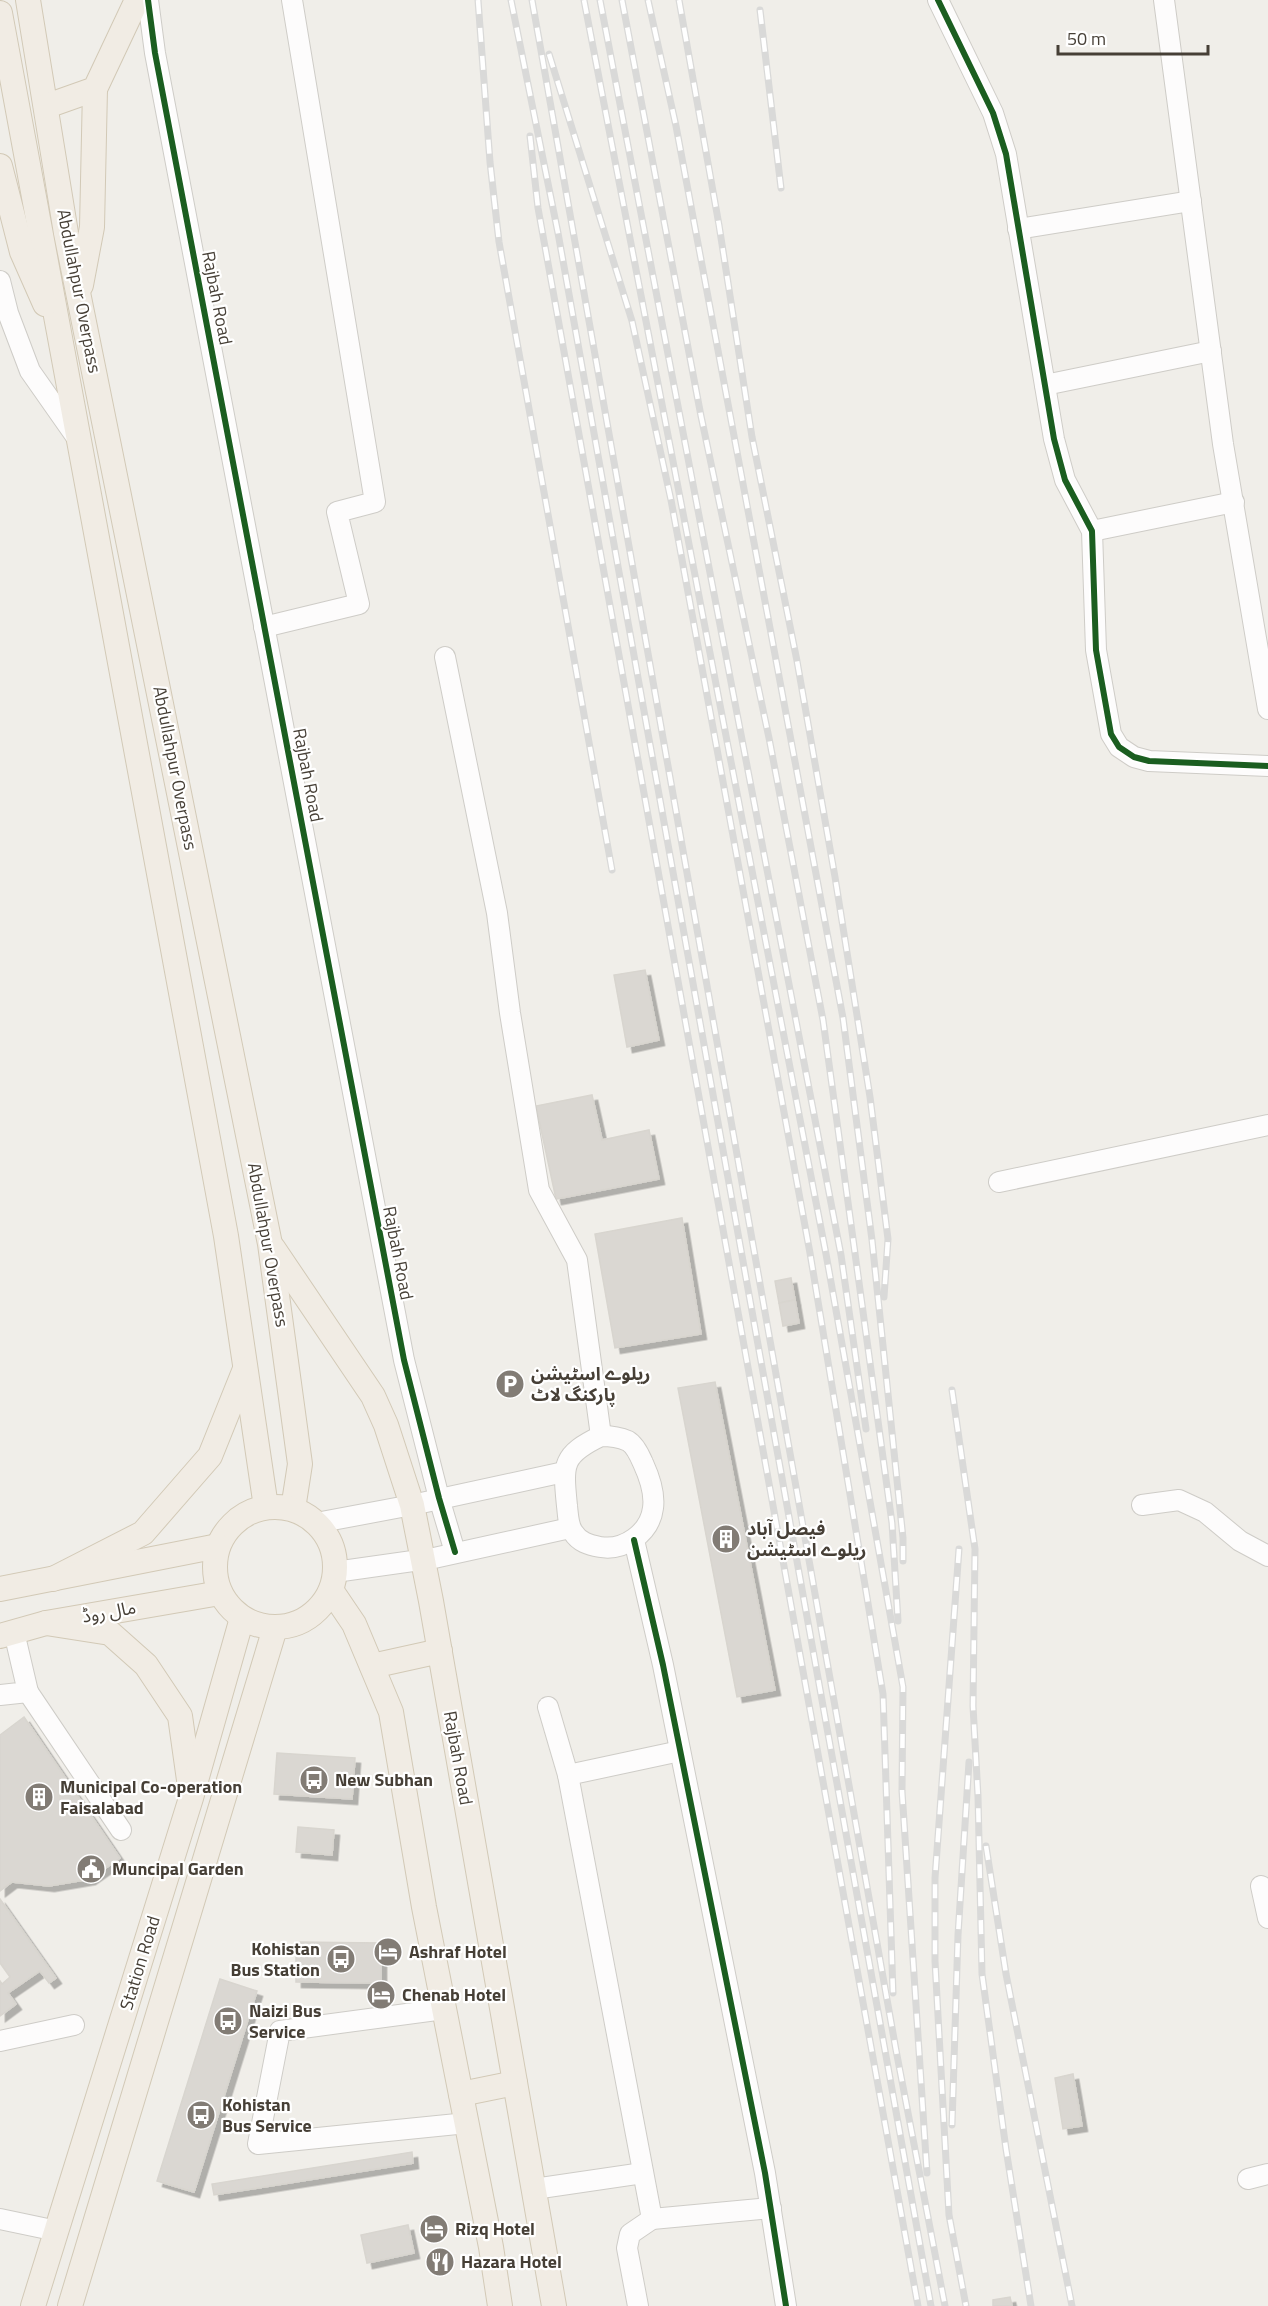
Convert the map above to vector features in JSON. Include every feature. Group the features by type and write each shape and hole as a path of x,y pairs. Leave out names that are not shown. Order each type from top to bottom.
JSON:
{"main road":[{"name":"Abdullahpur Overpass","path":"28,0 66,233 270,1244 300,1464 293,1509"},
{"path":"79,296 92,227 95,89 137,0"},
{"name":"Abdullahpur Overpass","path":"2,22 224,1224 266,1507"},
{"path":"47,106 95,89"},
{"path":"0,166 22,252 61,342"},
{"name":"Rajbah Road","path":"270,1244 373,1396 386,1425 412,1505 440,1651 554,2306"},
{"path":"53,1579 143,1533 210,1456 246,1367"},
{"path":"266,1507 293,1509 316,1523 327,1537 334,1554 333,1581 321,1606 308,1618 292,1625 275,1628 258,1625 242,1618 229,1607 220,1593 215,1578 214,1562 218,1546 225,1532 236,1520 250,1512 266,1507"},
{"path":"0,1589 218,1546"},
{"path":"333,1581 391,1712 424,1907 491,2247 500,2306"},
{"name":"مال روڈ","path":"7,1634 46,1623 220,1593"},
{"name":"Station Road","path":"33,2306 191,1798 242,1618"},
{"path":"46,1623 110,1633 146,1665 180,1716 191,1798"},
{"name":"Station Road","path":"70,2306 275,1628"},
{"path":"372,1666 440,1651"},
{"path":"461,2094 515,2083"}],"street":[{"name":"Rajbah Road","path":"148,0 157,65 404,1360 438,1498 455,1552"},
{"path":"264,627 359,604 337,512 375,502 292,0"},
{"path":"938,0 993,113 1006,154 1054,439 1065,480 1092,531 1096,650 1111,734 1119,747 1134,757 1149,761 1268,766"},
{"path":"1164,0 1211,351 1234,502 1262,636 1268,709"},
{"path":"1018,228 1191,201"},
{"path":"0,281 8,313 30,371 80,441"},
{"path":"1045,385 1211,351"},
{"path":"1092,531 1234,502"},
{"path":"445,657 497,913 510,1013 539,1190 577,1260 601,1436"},
{"path":"999,1182 1268,1125"},
{"path":"601,1436 614,1436 630,1442 640,1455 647,1471 653,1508 649,1520 634,1540 622,1546 609,1548 589,1545 577,1538 570,1528 564,1472 574,1453 601,1436"},
{"path":"316,1523 564,1472"},
{"path":"1142,1505 1179,1500 1205,1512 1240,1541 1268,1556"},
{"path":"333,1581 422,1559 570,1528"},
{"path":"634,1540 680,1751 771,2208 786,2306"},
{"path":"7,1634 28,1692 121,1830"},
{"path":"0,1695 28,1692"},
{"path":"548,1707 568,1775 652,2219"},
{"path":"568,1775 680,1751"},
{"path":"1261,1886 1268,1918"},
{"path":"444,2009 280,2031 258,2144 467,2123"},
{"path":"0,2041 74,2025"},
{"path":"534,2189 644,2173"},
{"path":"1248,2179 1268,2174"},
{"path":"638,2306 627,2248 630,2234 652,2219 771,2208"},
{"path":"0,2219 57,2231"}],"building":[{"path":"645,970 659,1040 627,1047 614,975"},
{"path":"592,1095 602,1140 649,1130 659,1179 556,1199 536,1106"},
{"path":"682,1218 701,1334 615,1348 595,1234"},
{"path":"791,1278 795,1300 779,1303 775,1281"},
{"path":"795,1300 799,1323 783,1326 779,1303"},
{"name":"فیصل آباد ریلوے اسٹیشن","path":"715,1382 775,1690 737,1697 678,1388"},
{"name":"Municipal Co-operation Faisalabad","path":"24,1717 120,1858 90,1879 49,1886 12,1882 0,1891 0,1735"},
{"path":"277,1753 355,1758 352,1799 274,1794"},
{"path":"298,1827 334,1830 332,1855 296,1852"},
{"path":"0,1899 56,1978 49,1983 40,1971 8,1993 16,2004 0,2016 0,1981 2,1984 10,1977 0,1963"},
{"path":"296,1942 381,1943 381,1983 296,1982"},
{"path":"220,1979 257,1991 194,2192 157,2181"},
{"path":"1073,2074 1082,2126 1063,2129 1055,2078"},
{"path":"412,2152 413,2163 214,2195 212,2184"},
{"path":"408,2225 414,2253 367,2263 361,2235"},
{"path":"1010,2297 1012,2306 993,2306 993,2300"}],"railway":[{"path":"478,0 490,162 499,242 612,870"},
{"path":"511,0 558,233 931,2306"},
{"path":"532,0 896,2050 945,2306"},
{"path":"584,0 826,1254 903,1687 902,1791 927,2173"},
{"path":"600,0 841,1255 866,1429"},
{"path":"622,0 701,416 769,738 823,1020 892,1523 898,1621"},
{"path":"648,0 676,126 843,1018 872,1240 903,1538 903,1561"},
{"path":"679,0 719,225 752,437 797,661 835,877 870,1097 888,1239 884,1297"},
{"path":"760,10 781,188"},
{"path":"549,54 632,321 671,500 810,1253 883,1694 893,1993"},
{"path":"530,136 538,208 918,2306"},
{"path":"952,1390 975,1549 973,1706 978,1796 982,1974 1006,2149 1031,2306"},
{"path":"959,1549 935,1878 935,1961 949,2215 966,2306"},
{"path":"952,2125 958,1935 969,1762"},
{"path":"986,1846 1006,1974 1072,2306"}],"cycle path":[{"path":"148,0 155,53 404,1360 455,1552"},
{"path":"938,0 993,113 1006,154 1054,439 1065,480 1092,531 1096,650 1111,734 1119,747 1134,757 1149,761 1268,766"},
{"path":"634,1540 663,1665 765,2173 786,2306"}],"place":[{"name":"ریلوے اسٹیشن پارکنگ لاٹ","path":"510,1384"},
{"name":"فیصل آباد ریلوے اسٹیشن","path":"726,1539"},
{"name":"New Subhan","path":"314,1780"},
{"name":"Municipal Co-operation Faisalabad","path":"39,1797"},
{"name":"Muncipal Garden","path":"91,1869"},
{"name":"Ashraf Hotel","path":"388,1952"},
{"name":"Kohistan Bus Station","path":"341,1959"},
{"name":"Chenab Hotel","path":"381,1995"},
{"name":"Naizi Bus Service","path":"228,2021"},
{"name":"Kohistan Bus Service","path":"201,2115"},
{"name":"Rizq Hotel","path":"434,2229"},
{"name":"Hazara Hotel","path":"440,2262"}]}
